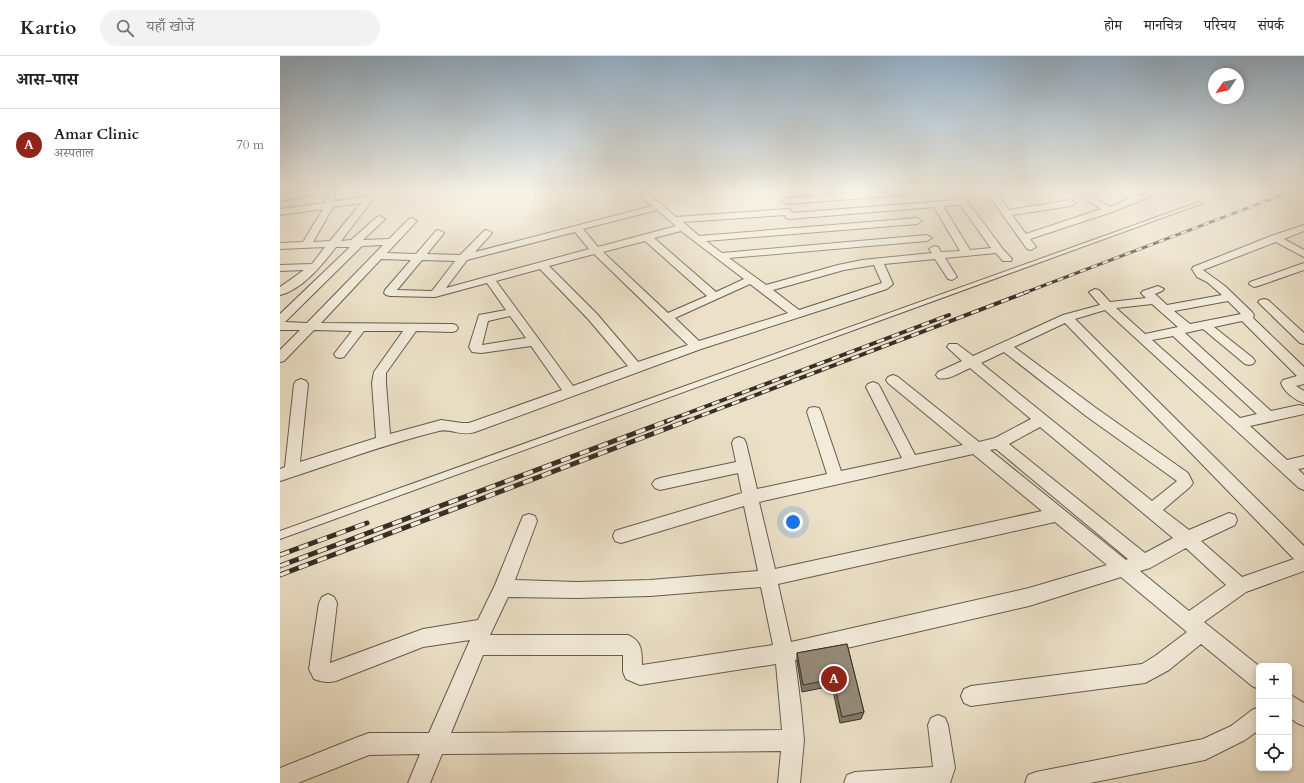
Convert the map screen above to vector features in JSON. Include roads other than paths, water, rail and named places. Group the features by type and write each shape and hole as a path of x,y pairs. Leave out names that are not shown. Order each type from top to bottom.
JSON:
{"street":[{"path":"307,244 319,224"},
{"path":"280,292 315,267 351,224"},
{"path":"280,321 375,224"},
{"path":"280,358 409,224"},
{"path":"378,256 463,258 593,224"},
{"path":"680,224 697,239 722,256 796,314"},
{"path":"790,224 793,250"},
{"path":"697,239 876,224"},
{"path":"919,224 952,277"},
{"path":"949,224 967,253"},
{"path":"978,224 998,250 1007,259"},
{"path":"1014,224 1031,247"},
{"path":"1024,238 1067,224"},
{"path":"439,233 390,293 434,294 648,238 684,227"},
{"path":"577,228 596,251 697,346"},
{"path":"1245,317 1248,315 1231,297 1197,269 1304,228"},
{"path":"434,294 463,258 487,233"},
{"path":"648,238 714,296"},
{"path":"722,256 927,238"},
{"path":"1275,238 1304,254"},
{"path":"280,246 391,242"},
{"path":"765,289 842,267 937,255 998,250"},
{"path":"301,384 286,473 383,441 441,425 448,425 461,430 470,428 697,346 886,286 888,284 878,262"},
{"path":"542,265 593,317 636,368"},
{"path":"280,268 315,267"},
{"path":"1254,284 1301,270"},
{"path":"490,279 571,392"},
{"path":"666,318 751,280"},
{"path":"1095,292 1108,306 1304,484"},
{"path":"943,375 1067,318 1156,294 1164,309 1182,330 1269,417"},
{"path":"1164,309 1231,297"},
{"path":"1264,302 1304,340"},
{"path":"514,312 483,318 475,347 481,349 535,341"},
{"path":"1143,338 1245,317"},
{"path":"1245,317 1304,375"},
{"path":"1067,318 1304,557"},
{"path":"280,326 452,328"},
{"path":"1206,326 1248,361"},
{"path":"340,354 361,327"},
{"path":"383,441 379,384 380,372 412,328"},
{"path":"1005,346 1091,412 1183,477 1185,483 1152,510"},
{"path":"953,347 1187,539 1240,586"},
{"path":"1238,424 1269,417 1301,404 1288,384 1304,379"},
{"path":"893,380 1256,677"},
{"path":"873,388 911,462"},
{"path":"814,412 836,479"},
{"path":"621,536 752,497 998,443 1041,420"},
{"path":"739,443 752,497 784,653 791,708 793,740 789,783"},
{"path":"998,443 1144,562"},
{"path":"1285,466 1304,462"},
{"path":"660,484 744,466"},
{"path":"503,588 577,590 650,588 769,578 1057,515"},
{"path":"328,603 319,668 321,672 327,673 336,671 423,638 480,637 628,645 632,649 633,672 640,676 784,653 1029,597 1144,562 1187,539 1229,520"},
{"path":"419,783 480,637 503,588 529,521"},
{"path":"971,696 1145,673 1162,662 1195,627 1240,586 1304,564"},
{"path":"1292,706 1304,716"},
{"path":"1036,783 1205,749 1238,733 1256,719"},
{"path":"855,783 937,778 942,775 944,768 938,725"},
{"path":"280,779 309,769 356,748 369,744 793,740"}],"lane":[{"path":"280,535 1143,224"}],"railway":[{"path":"1024,293 1206,224"},
{"path":"687,421 1027,292"},
{"path":"667,421 949,315"},
{"path":"280,566 670,420"},
{"path":"280,575 689,420"},
{"path":"280,555 367,523"}],"place":[{"name":"Amar Clinic","path":"834,679"}]}
